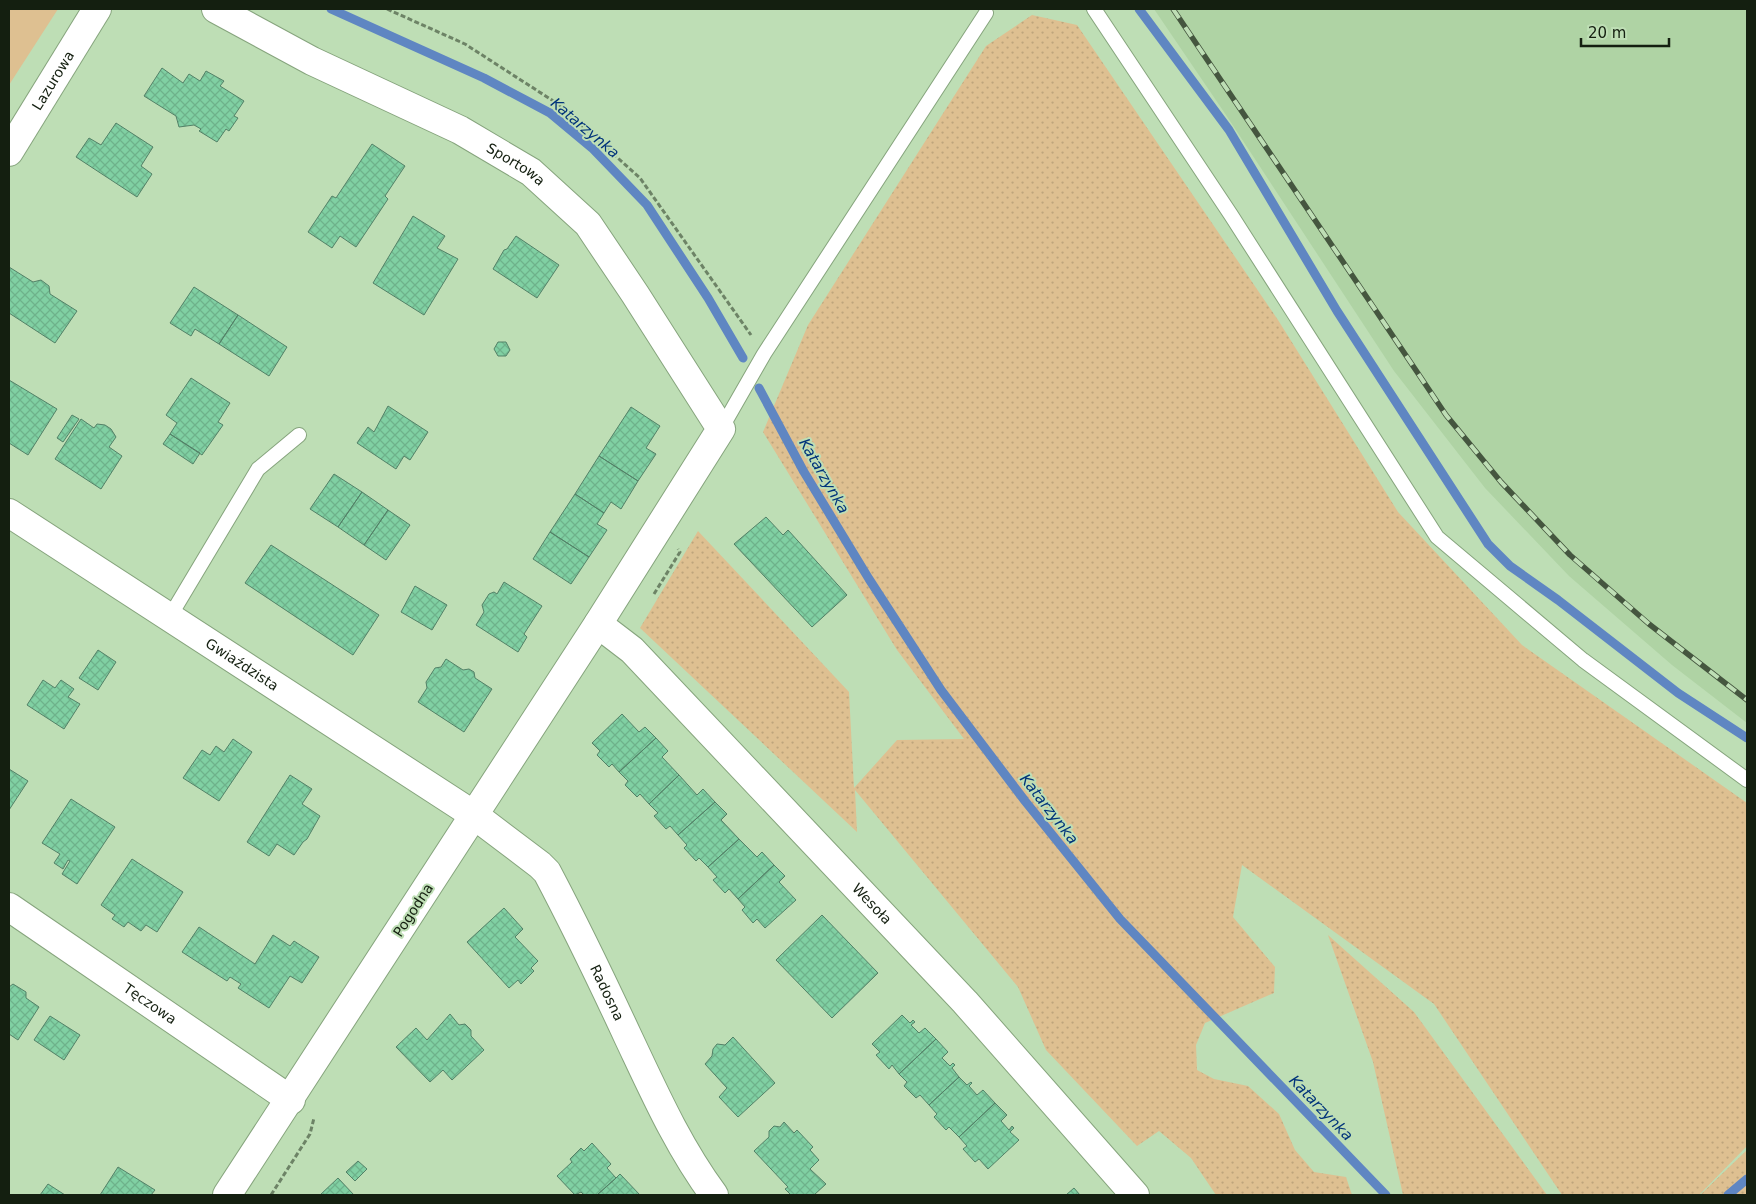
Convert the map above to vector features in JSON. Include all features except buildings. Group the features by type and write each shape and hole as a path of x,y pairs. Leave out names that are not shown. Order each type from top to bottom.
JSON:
{"street":[{"name":"Lazurowa","path":"9,152 97,9"},
{"name":"Sportowa","path":"216,9 312,61 460,130 538,178 588,224 636,294 721,429"},
{"name":"Pogodna","path":"227,1195 291,1100 598,624 721,429"},
{"name":"Gwiaździsta","path":"9,513 474,815"},
{"name":"Wesoła","path":"598,624 632,650 958,995 1135,1195"},
{"name":"Radosna","path":"474,815 548,872 584,943 668,1122 690,1163 714,1195"},
{"name":"Tęczowa","path":"9,907 291,1100"}],"lane":[{"path":"1094,9 1231,215 1437,537 1583,660 1747,780"},
{"path":"721,429 764,354 991,10"},
{"path":"169,618 258,469 299,435"}],"path":[{"path":"387,9 465,44 558,104 640,178 764,354"},
{"path":"649,601 680,552"},
{"path":"271,1195 310,1134 316,1112"}],"shaded area":[{"path":"9,9 58,9 9,85"},
{"path":"1154,9 1747,9 1747,723 1672,665 1569,576 1485,488 1394,371"},
{"path":"1032,15 1077,25 1278,320 1398,512 1522,645 1747,803 1747,1146 1699,1195 1562,1195 1434,1004 1242,865 1233,917 1275,967 1274,993 1205,1023 1196,1045 1197,1070 1214,1079 1248,1086 1279,1114 1295,1150 1314,1172 1346,1177 1352,1195 1216,1195 1191,1158 1159,1131 1137,1146 1046,1050 1018,987 855,790 857,832 640,628 698,531 849,692 854,788 897,740 964,739 897,650 763,432 808,325 986,46"},
{"path":"1328,935 1414,1012 1547,1195 1403,1195 1373,1062"},
{"path":"1747,1150 1747,1195 1700,1195"}],"waterway":[{"name":"Katarzynka","path":"331,9 484,78 550,113 592,148 647,205 708,298 743,358"},
{"path":"1139,9 1229,130 1337,311 1488,544 1510,566 1558,600 1678,693 1747,738"},
{"name":"Katarzynka","path":"759,388 804,472 869,579 941,690 1025,801 1120,919 1386,1195"},
{"path":"1728,1195 1747,1179"}],"railway":[{"path":"1173,9 1446,415 1501,482 1570,555 1649,624 1747,700"}]}
